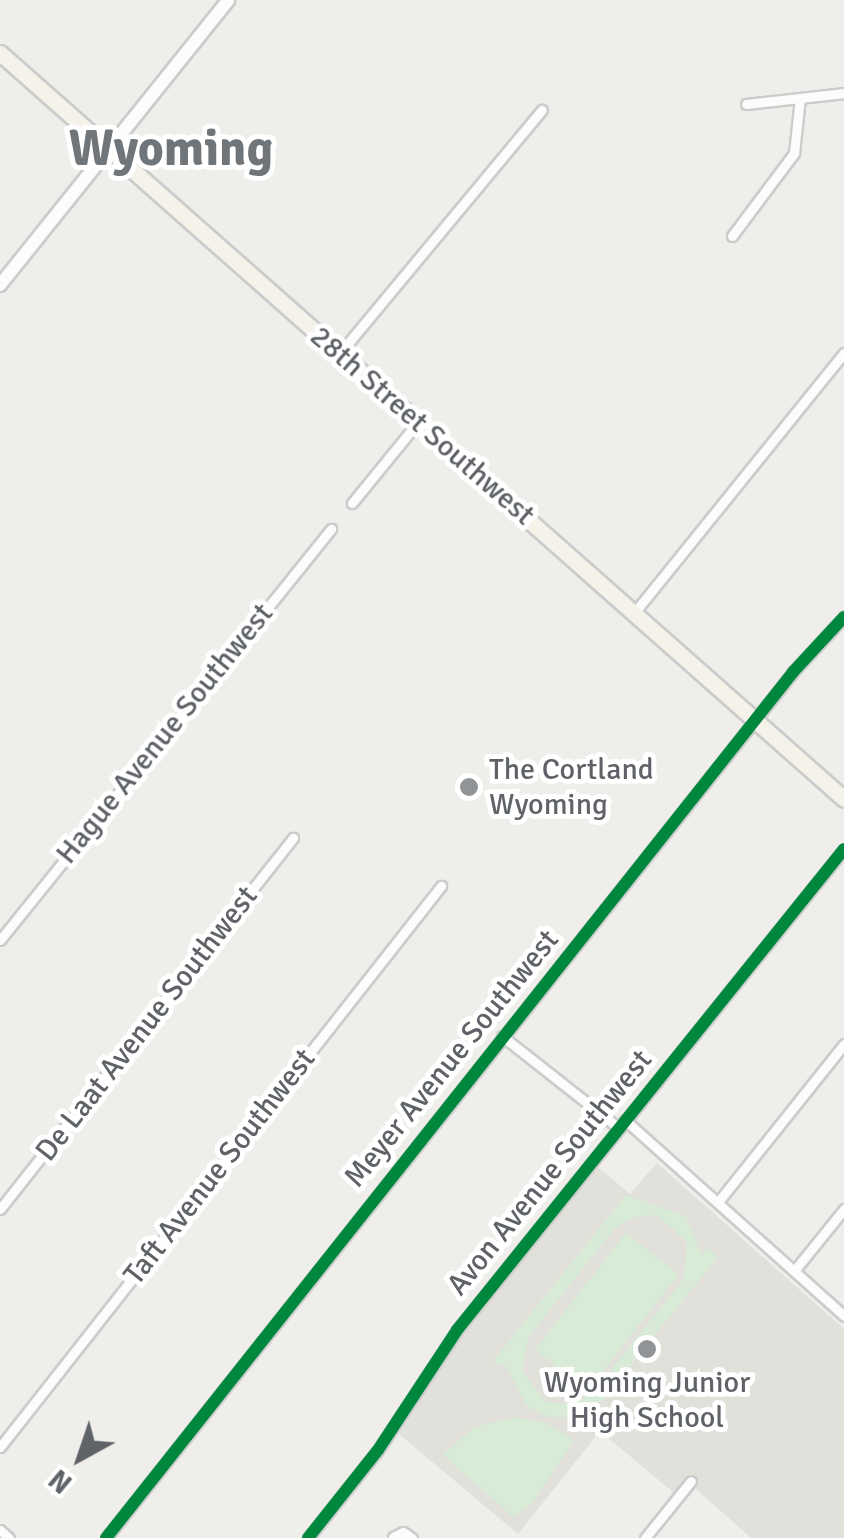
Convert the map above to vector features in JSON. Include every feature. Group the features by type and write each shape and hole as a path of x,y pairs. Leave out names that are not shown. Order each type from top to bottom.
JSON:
{"main road":[{"name":"28th Street Southwest","path":"0,53 844,798"}],"street":[{"path":"0,285 228,0"},
{"path":"746,104 844,93"},
{"path":"732,236 794,153 800,98"},
{"path":"340,354 542,110"},
{"path":"634,613 844,353"},
{"path":"352,503 418,422"},
{"name":"Hague Avenue Southwest","path":"0,940 331,529"},
{"name":"Meyer Avenue Southwest","path":"106,1538 755,720 844,617"},
{"name":"De Laat Avenue Southwest","path":"0,1209 294,838"},
{"name":"Avon Avenue Southwest","path":"308,1538 378,1450 424,1372 844,848"},
{"name":"Taft Avenue Southwest","path":"0,1447 440,886"},
{"path":"502,1036 622,1124 718,1202 844,1316"},
{"path":"718,1202 844,1044"},
{"path":"794,1272 844,1208"},
{"path":"834,1308 844,1296"},
{"path":"649,1536 691,1481"},
{"path":"0,1531 9,1538"}],"shaded area":[{"name":"Wyoming Junior High School","path":"657,1163 844,1329 844,1538 751,1538 686,1480 674,1493 600,1431 518,1534 399,1434 433,1370 598,1167 630,1194"}],"green space":[{"path":"626,1195 685,1216 702,1255 708,1248 718,1257 579,1429 571,1417 546,1417 526,1405 507,1367 493,1361","holes":["657,1215 687,1242 684,1279 594,1391 573,1404 546,1402 522,1371 529,1336 615,1228 634,1217"]},
{"path":"626,1233 679,1274 588,1391 535,1350"},
{"path":"516,1417 545,1423 574,1440 532,1503 513,1517 443,1455 474,1427"}],"cycle path":[{"path":"106,1538 793,672 844,617"},
{"path":"308,1538 378,1450 457,1330 844,849"}],"place":[{"name":"The Cortland Wyoming","path":"469,787"},
{"name":"Wyoming Junior High School","path":"647,1349"}],"district":[{"name":"Wyoming","path":"171,150"}]}
